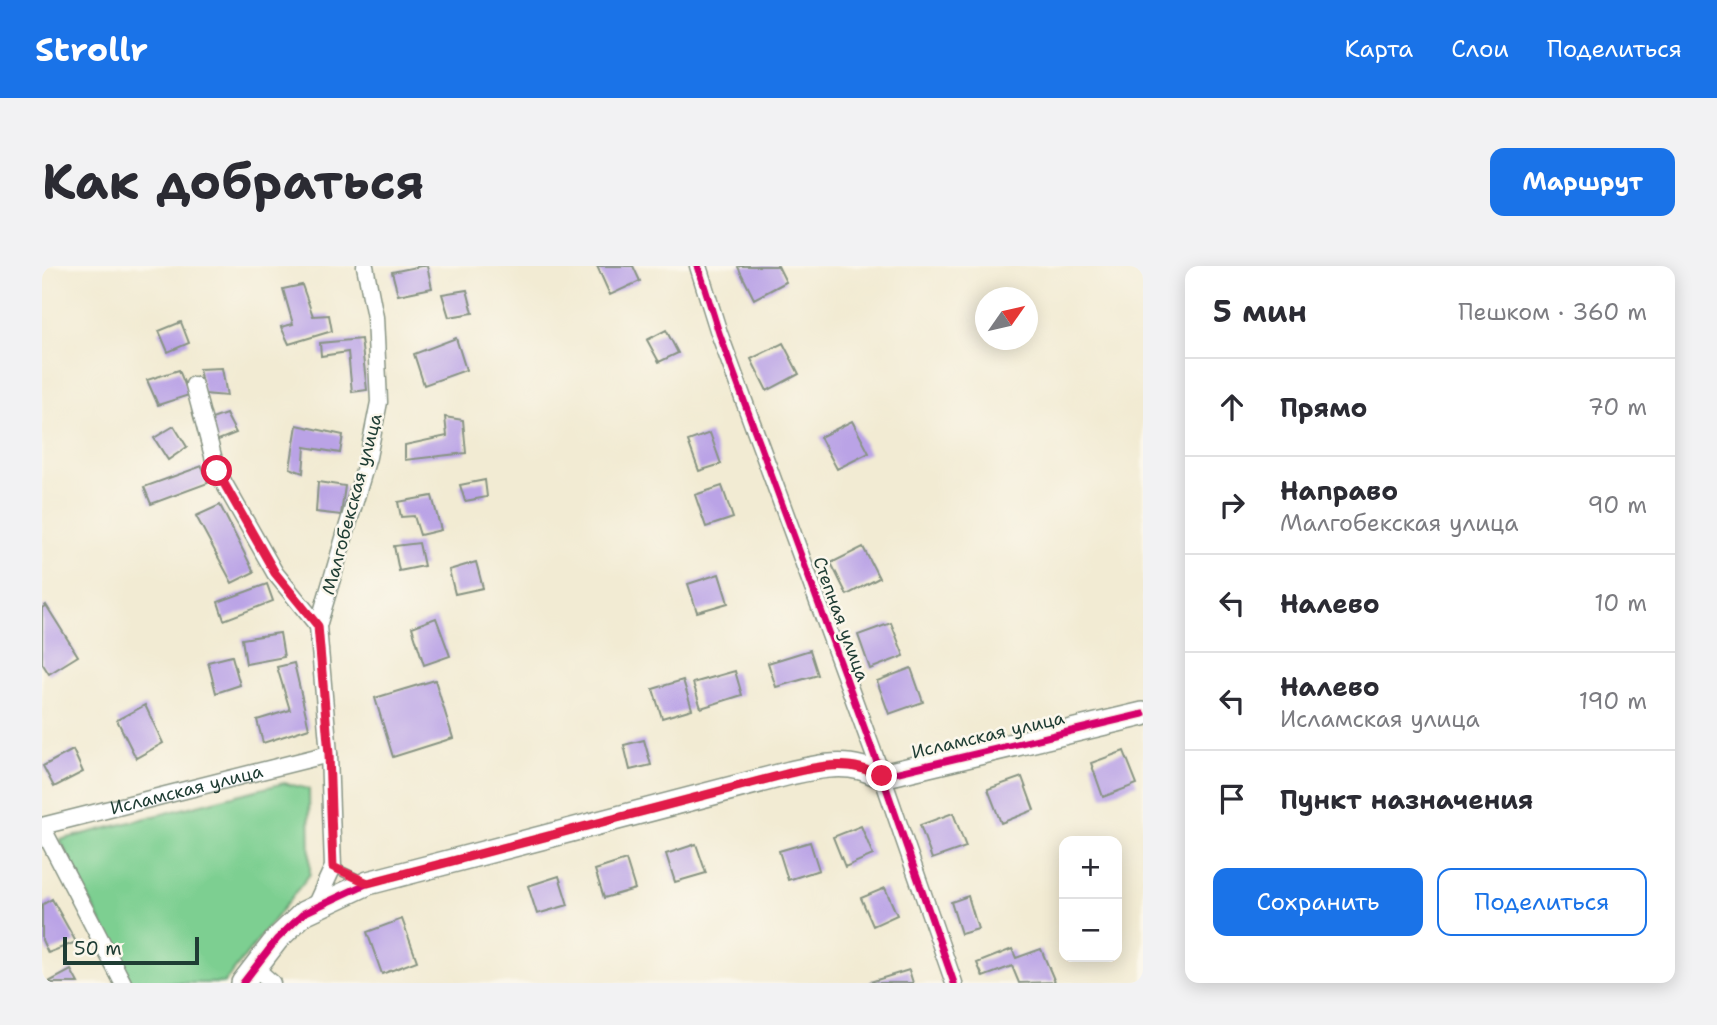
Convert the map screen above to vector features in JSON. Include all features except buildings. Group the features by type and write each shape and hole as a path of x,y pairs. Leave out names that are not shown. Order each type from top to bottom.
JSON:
{"street":[{"name":"Малгобекская улица","path":"315,906 333,867 329,754 318,626 368,457 380,402 375,317 365,266"},
{"name":"Степная улица","path":"698,266 719,333 882,776 954,983"},
{"path":"194,385 217,471 275,573 318,626"},
{"name":"Исламская улица","path":"257,978 277,939 304,913 368,883 790,773 841,766 859,768 882,776 1143,714"},
{"name":"Исламская улица","path":"42,826 329,754"},
{"path":"42,826 123,983"}],"lane":[{"path":"333,867 368,883"}],"green space":[{"path":"284,783 309,789 310,874 224,983 131,983 60,840"}],"cycle path":[{"path":"698,266 719,333 882,776 954,983"},
{"path":"243,983 277,939 304,913 368,883 790,773 825,766 843,766 860,768 882,776 1143,714"}],"route":[{"path":"217,471 275,573 318,626 329,754 333,867 368,883 790,773 841,766 859,768 882,776"}]}
